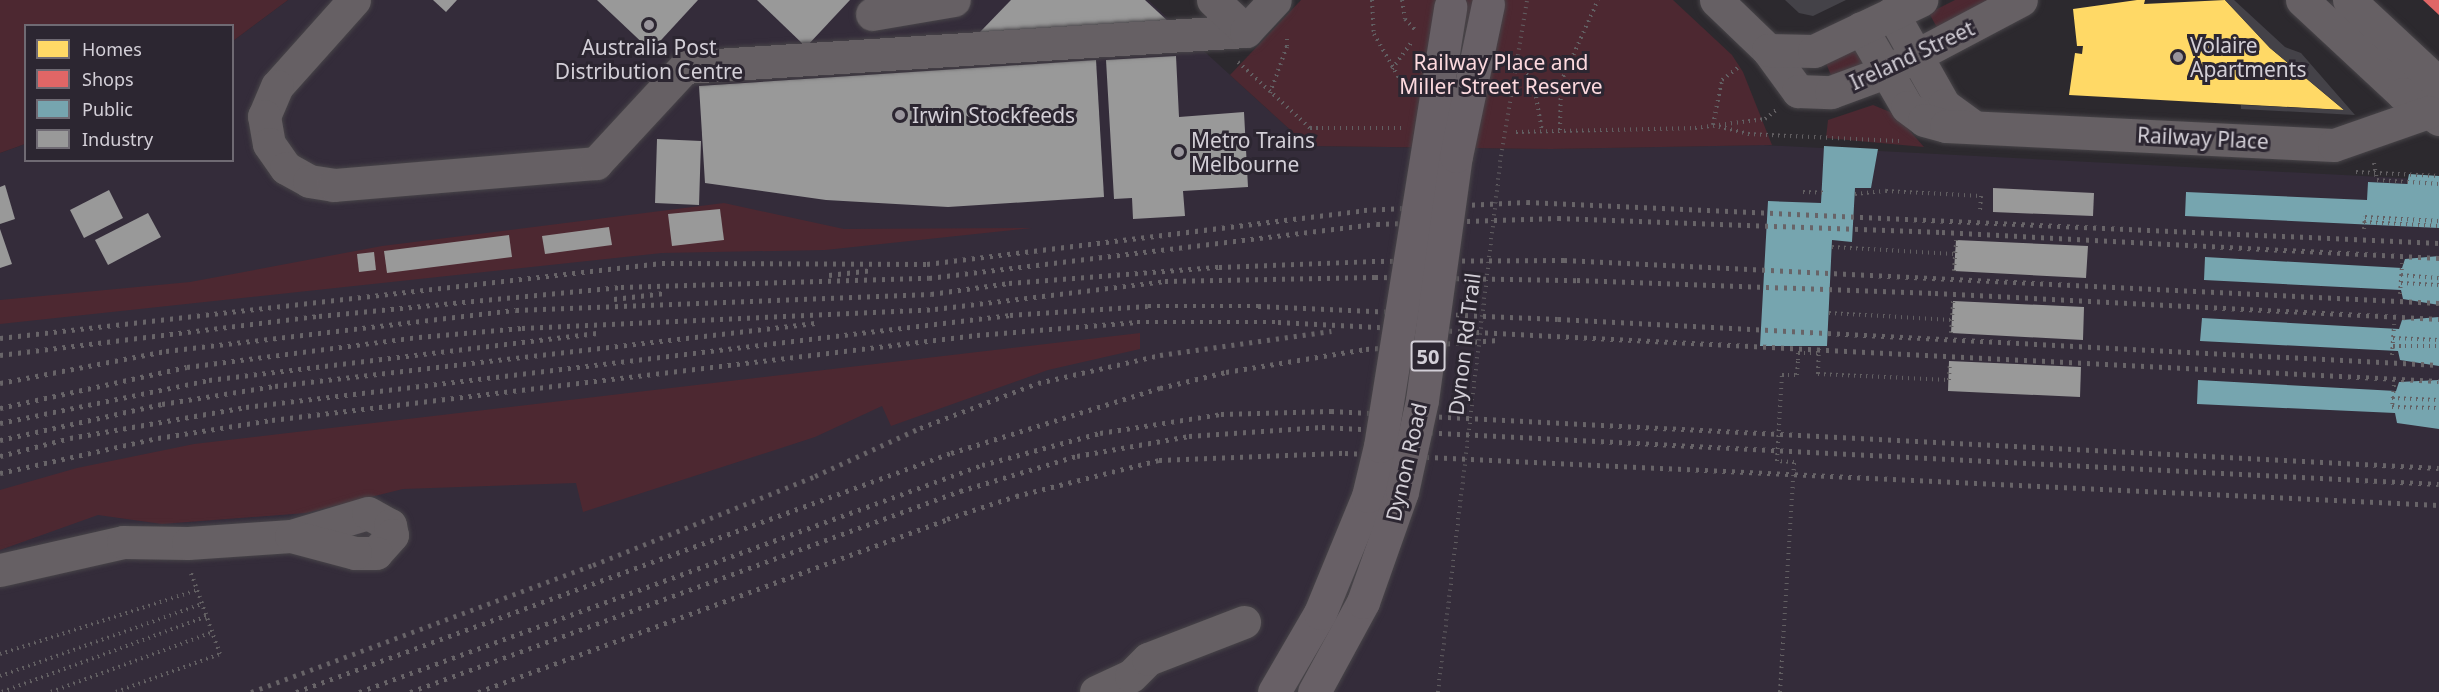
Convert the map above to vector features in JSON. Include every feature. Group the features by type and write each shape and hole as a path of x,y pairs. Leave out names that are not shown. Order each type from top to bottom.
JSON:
{"main road":[{"name":"Dynon Road","path":"1314,692 1363,602 1402,492 1422,400 1456,156 1488,4"},
{"name":"Dynon Road","path":"1274,692 1320,613 1368,496 1380,446 1450,7"}],"street":[{"path":"354,0 277,86 264,116 269,144 286,168 309,181 334,185 596,164 685,67 1240,44 1275,0"},
{"path":"872,14 954,0"},
{"path":"1213,0 1240,44"},
{"path":"1716,0 1768,50 1798,92"},
{"name":"Ireland Street","path":"1798,92 1831,92 1883,73 2021,0"},
{"path":"2302,0 2435,105"},
{"path":"2349,0 2435,105"},
{"path":"1768,50 1814,51 1906,6 1916,57 1944,105 1974,127"},
{"name":"Railway Place","path":"1861,28 1883,73 1906,107 1924,120 1946,126 2334,145 2435,105"},
{"path":"0,570 123,542 188,543 291,536"},
{"path":"1096,692 1133,684 1148,659 1244,621"}],"path":[{"path":"1269,93 1287,46 1287,22 1275,0"},
{"path":"1372,0 1374,34 1408,94"},
{"path":"1402,0 1405,19 1423,37"},
{"name":"Dynon Rd Trail","path":"1438,692 1501,156 1527,0"},
{"path":"1560,130 1561,82 1598,0"},
{"path":"1392,69 1418,33"},
{"path":"1240,44 1269,93 1310,129 1405,128"},
{"path":"1713,125 1722,80 1768,50"},
{"path":"1508,60 1523,69 1534,86 1542,131"},
{"path":"1516,132 1713,125 1765,118 1798,92"},
{"path":"2377,180 2439,184"},
{"path":"1855,194 1886,191 1981,196 1980,211"},
{"path":"1803,192 1827,193"},
{"path":"2364,229 2365,217 2439,221"},
{"path":"2364,222 2439,226"},
{"path":"1954,271 1956,240"},
{"path":"1832,247 1954,254"},
{"path":"2400,294 2402,263"},
{"path":"2401,275 2439,278"},
{"path":"2401,283 2439,285"},
{"path":"1951,333 1953,301"},
{"path":"1829,313 1952,320"},
{"path":"2392,355 2394,324"},
{"path":"2393,338 2439,340"},
{"path":"1819,345 1818,374 1949,380 1950,362"},
{"path":"2393,346 2439,346"},
{"path":"1780,692 1794,462 1777,461 1782,375 1797,375 1798,352 1818,353"},
{"path":"2394,385 2392,407 2439,408"},
{"path":"2392,398 2439,400"},
{"path":"0,656 197,590 220,654 116,692"},
{"path":"0,676 202,604"},
{"path":"2,692 207,616"},
{"path":"51,692 213,633"}],"shaded area":[{"path":"288,0 1148,0 1308,146 1551,149 1763,145 2439,180 2439,692 0,692 0,153 24,144 24,162 234,162 234,40"}],"green space":[{"path":"0,0 288,0 234,40 234,24 24,24 24,144 0,153"},
{"name":"Railway Place and Miller Street Reserve","path":"1301,0 1673,0 1732,55 1743,72 1772,145 1551,149 1308,146 1230,75"},
{"path":"1955,0 2004,0 1940,33 1929,13"},
{"path":"1857,48 1870,70 1834,83 1826,63"},
{"path":"1873,105 1895,114 1924,147 1826,138 1828,120"},
{"path":"724,203 844,229 1032,228 825,250 662,253 0,324 0,300 190,282 382,246"},
{"path":"1140,333 1140,349 1048,370 891,426 882,406 815,437 583,512 576,483 403,489 306,513 162,524 98,515 0,550 0,490 77,468 194,444"}],"building: Homes":[{"name":"Volaire Apartments","path":"2145,0 2144,4 2225,0 2270,48 2344,110 2069,95 2075,53 2082,54 2083,46 2077,46 2073,9"}],"building: Shops":[{"path":"2423,0 2439,0 2439,15"}],"building: Public":[{"path":"1824,146 1878,149 1871,188 1855,188 1852,242 1832,240 1827,346 1760,346 1768,201 1821,203"},
{"path":"2409,174 2439,176 2439,228 2185,216 2186,192 2367,200 2368,182 2407,184"},
{"path":"2439,256 2439,305 2403,299 2401,290 2204,280 2205,257 2402,268 2405,259"},
{"path":"2439,317 2439,366 2400,360 2398,351 2200,341 2202,318 2399,329 2402,320"},
{"path":"2198,380 2396,391 2399,382 2439,380 2439,429 2397,423 2395,413 2197,404"}],"building: Industry":[{"path":"433,0 457,0 446,12"},
{"name":"Australia Post Distribution Centre","path":"597,0 698,0 651,51"},
{"path":"757,0 850,0 806,47"},
{"path":"1011,0 1145,0 1170,23 979,33"},
{"name":"Metro Trains Melbourne","path":"1176,56 1179,117 1244,112 1248,187 1183,191 1185,216 1133,219 1132,198 1114,199 1106,60"},
{"name":"Irwin Stockfeeds","path":"1096,60 1104,197 948,207 826,200 705,183 699,86"},
{"path":"657,139 701,141 699,205 655,203"},
{"path":"5,185 15,219 0,224 0,187"},
{"path":"1993,188 2094,193 2093,216 1993,212"},
{"path":"109,190 123,218 84,238 70,210"},
{"path":"720,209 724,240 672,246 668,214"},
{"path":"148,213 161,237 108,265 95,240"},
{"path":"609,227 612,245 545,254 542,236"},
{"path":"0,229 12,264 0,268"},
{"path":"509,235 512,257 387,273 384,251"},
{"path":"1956,240 2088,246 2086,278 1954,271"},
{"path":"374,252 376,270 359,272 357,254"},
{"path":"1953,301 2084,307 2083,340 1951,333"},
{"path":"1949,361 2081,367 2080,397 1948,391"}],"building: Other":[{"path":"1785,0 1846,0 1813,16 1799,13"},
{"path":"2225,0 2234,0 2285,47 2301,53 2355,115 2241,109 2241,105 2344,110 2270,48"}],"railway":[{"path":"0,338 662,263 927,264 1364,210 1527,202 2439,243"},
{"path":"0,355 319,316 621,287 929,278 1377,224 1558,218 1942,232 2439,258"},
{"path":"0,383 166,351 516,310 931,294 1009,283 1219,267 1372,261 1564,260 2439,303"},
{"path":"829,275 873,270"},
{"path":"0,408 187,367 419,337 522,328 935,309 1165,281 1375,277 1577,280 1935,293 2439,319"},
{"path":"614,299 665,293"},
{"path":"0,456 70,438 246,407 1010,315 1148,306 1258,306 1558,319 2439,365"},
{"path":"0,473 158,438 272,420 977,335 1137,322 1278,322 2439,381"},
{"path":"0,440 162,404 275,386 815,323"},
{"path":"251,692 593,565 815,476 920,428 1038,383 1160,355 1331,331"},
{"path":"0,423 209,380 599,333"},
{"path":"296,692 951,453 1160,388 1226,372 1366,349 1499,340"},
{"path":"359,692 982,465 1100,433 1221,414 1331,411 2439,468"},
{"path":"410,692 960,491 1077,456 1189,436 1322,427 2439,484"},
{"path":"478,692 947,519 1016,496 1159,460 1345,453 2439,505"}],"place":[{"name":"Australia Post Distribution Centre","path":"649,25"},
{"name":"Volaire Apartments","path":"2178,57"},
{"name":"Irwin Stockfeeds","path":"900,115"},
{"name":"Metro Trains Melbourne","path":"1179,152"}]}
